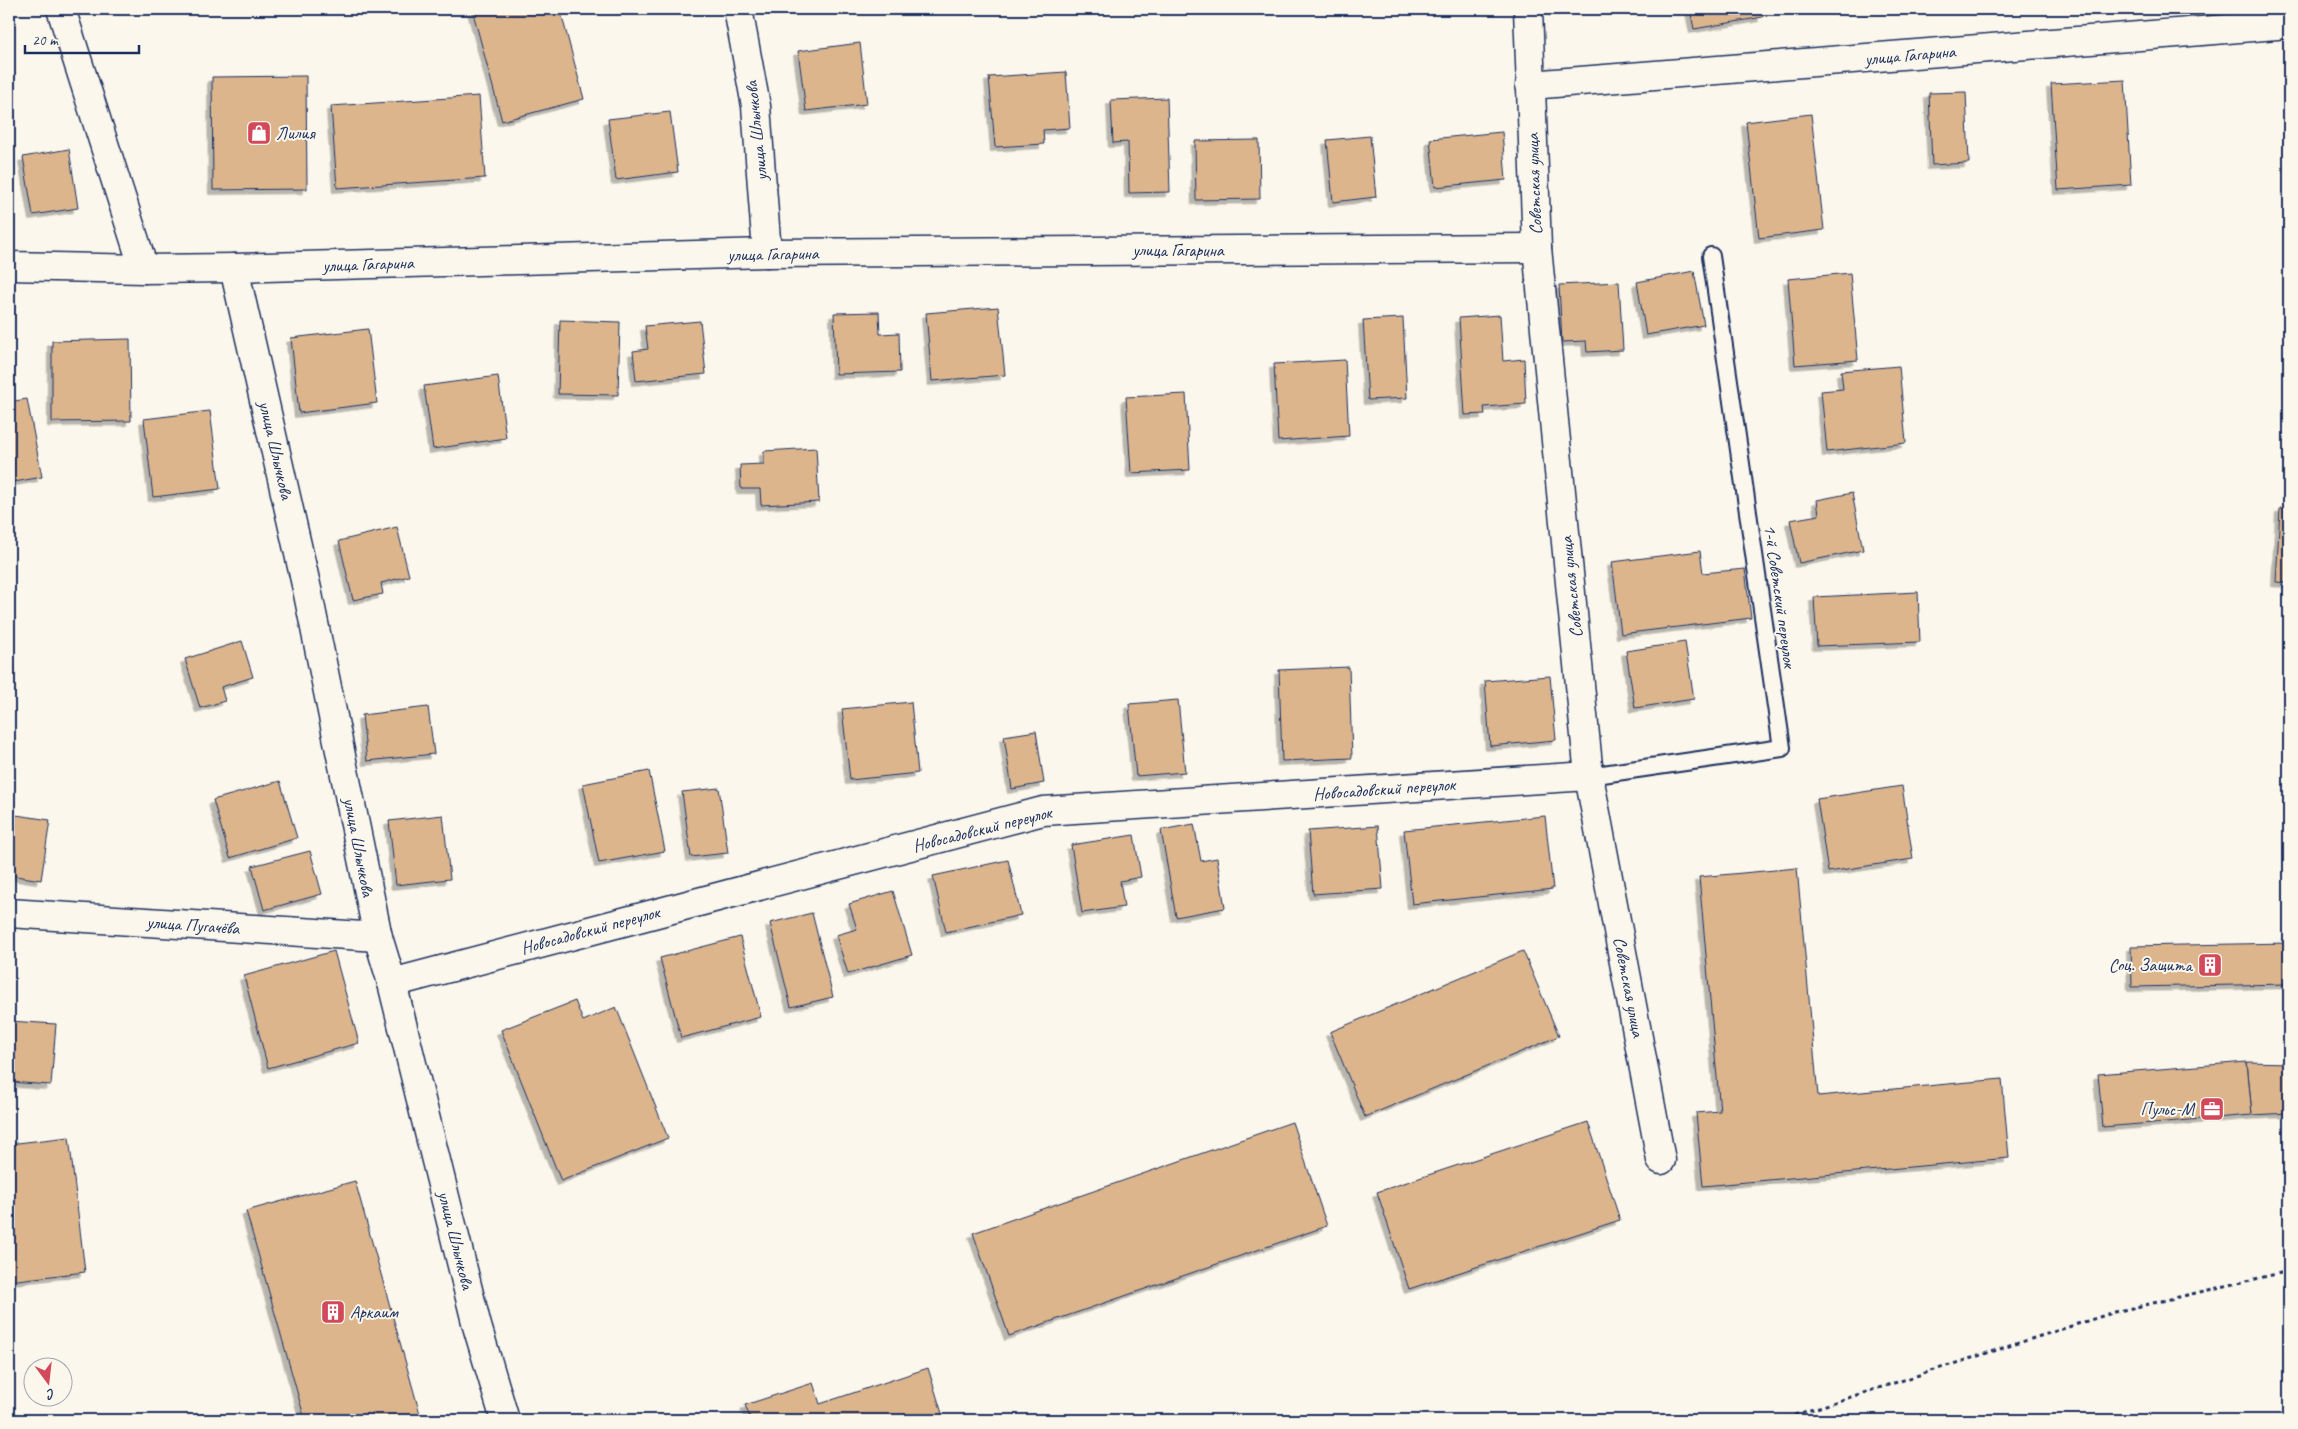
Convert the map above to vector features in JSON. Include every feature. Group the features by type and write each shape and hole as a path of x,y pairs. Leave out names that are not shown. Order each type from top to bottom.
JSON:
{"street":[{"path":"61,9 144,269"},
{"name":"улица Шлычкова","path":"738,9 756,106 767,254"},
{"name":"Советская улица","path":"1528,9 1537,248 1589,776 1661,1160"},
{"name":"улица Гагарина","path":"1530,85 2289,24"},
{"name":"улица Гагарина","path":"9,266 144,269 234,268 767,254 1537,248"},
{"name":"улица Шлычкова","path":"234,268 307,589 378,937 392,983 477,1326 505,1420"},
{"name":"Новосадовский переулок","path":"392,983 1043,811 1589,776"},
{"name":"улица Пугачёва","path":"9,913 378,937"}],"lane":[{"name":"1-й Советский переулок","path":"1589,776 1782,748 1711,256"}],"path":[{"path":"1779,1420 2114,1312 2289,1271"}],"building":[{"path":"472,9 560,9 584,99 502,121"},
{"path":"1690,9 1761,9 1763,17 1694,29"},
{"path":"860,43 867,104 806,111 798,51"},
{"path":"1066,72 1070,128 1043,130 1044,144 995,147 989,77"},
{"name":"Лилия","path":"306,76 307,189 213,190 212,77"},
{"path":"2125,80 2131,185 2058,190 2051,84"},
{"path":"1966,92 1969,163 1932,165 1929,93"},
{"path":"479,96 485,178 337,188 331,106"},
{"path":"1167,98 1170,192 1129,193 1128,142 1113,143 1111,100"},
{"path":"670,112 678,172 616,180 608,119"},
{"path":"1811,114 1824,230 1759,238 1746,122"},
{"path":"1502,132 1506,180 1435,187 1430,139"},
{"path":"1370,136 1376,197 1333,202 1327,140"},
{"path":"1259,140 1260,199 1196,200 1195,141"},
{"path":"69,149 78,208 33,215 23,157"},
{"path":"1694,271 1704,325 1646,335 1637,282"},
{"path":"1850,273 1858,360 1795,365 1788,279"},
{"path":"1619,282 1623,350 1587,352 1586,341 1562,342 1559,285"},
{"path":"998,307 1005,375 932,381 926,313"},
{"path":"879,312 880,334 899,333 900,372 836,374 834,313"},
{"path":"1500,315 1503,361 1524,359 1526,404 1484,407 1485,414 1465,415 1459,318"},
{"path":"1403,318 1407,398 1368,400 1363,320"},
{"path":"560,320 620,322 618,395 558,394"},
{"path":"700,321 706,374 636,381 633,351 648,349 645,326"},
{"path":"368,329 377,403 299,413 291,338"},
{"path":"130,339 131,421 52,422 52,341"},
{"path":"1345,360 1349,436 1278,441 1274,364"},
{"path":"1899,366 1906,443 1827,452 1821,391 1843,389 1841,371"},
{"path":"498,376 506,438 433,449 424,386"},
{"path":"1186,394 1190,470 1131,473 1126,397"},
{"path":"27,399 42,477 9,483 9,402"},
{"path":"210,411 220,489 153,497 144,419"},
{"path":"816,448 819,502 761,505 760,489 741,489 740,465 764,464 764,451"},
{"path":"1852,493 1863,550 1799,563 1790,520 1819,515 1817,500"},
{"path":"2280,508 2289,508 2289,583 2276,582"},
{"path":"397,527 409,576 381,583 383,594 353,600 339,541"},
{"path":"1700,551 1703,573 1745,569 1751,618 1621,634 1612,562"},
{"path":"1918,592 1920,642 1817,646 1814,597"},
{"path":"242,641 253,677 221,687 225,701 200,708 185,659"},
{"path":"1685,642 1694,699 1635,708 1626,651"},
{"path":"1349,667 1352,758 1282,761 1279,670"},
{"path":"1550,676 1556,740 1490,746 1485,681"},
{"path":"1178,700 1185,772 1136,776 1129,704"},
{"path":"911,702 918,773 850,780 842,709"},
{"path":"428,707 434,754 367,761 362,715"},
{"path":"1036,731 1044,783 1012,789 1004,736"},
{"path":"649,771 665,851 599,863 583,784"},
{"path":"280,781 297,838 230,858 213,800"},
{"path":"1902,786 1913,859 1828,872 1817,799"},
{"path":"719,788 728,853 691,857 682,792"},
{"path":"9,814 50,820 41,880 9,875"},
{"path":"443,815 450,879 396,885 389,821"},
{"path":"1545,816 1553,889 1412,904 1404,830"},
{"path":"1194,824 1201,861 1217,858 1225,908 1176,917 1161,830"},
{"path":"1378,826 1383,889 1313,894 1308,831"},
{"path":"1134,835 1141,877 1120,881 1124,907 1082,913 1071,845"},
{"path":"310,851 322,894 264,910 252,866"},
{"path":"1008,860 1021,915 946,932 933,876"},
{"path":"1797,868 1818,1096 2002,1079 2009,1158 1703,1186 1696,1113 1720,1111 1699,877"},
{"path":"893,891 912,955 848,974 836,935 857,929 849,904"},
{"path":"812,913 833,997 791,1007 770,923"},
{"path":"740,937 761,1017 681,1038 660,958"},
{"name":"Соц. Защита","path":"2289,943 2289,984 2132,987 2131,946"},
{"path":"334,951 359,1043 268,1068 244,976"},
{"path":"1523,951 1559,1036 1365,1117 1330,1032"},
{"path":"575,1001 583,1021 616,1007 668,1138 561,1181 501,1030"},
{"path":"9,1021 56,1024 51,1085 9,1082"},
{"path":"2247,1062 2289,1063 2289,1113 2252,1115"},
{"path":"2247,1062 2252,1115 2103,1127 2098,1074"},
{"path":"1292,1122 1327,1226 1009,1336 973,1233"},
{"path":"1588,1122 1620,1220 1409,1289 1377,1192"},
{"path":"69,1137 85,1272 9,1281 9,1144"},
{"name":"Аркаим","path":"355,1181 420,1414 397,1420 305,1420 246,1211"},
{"path":"928,1368 944,1420 751,1420 745,1405 813,1383 820,1404"}],"place":[{"name":"Лилия","path":"259,133"},
{"name":"Соц. Защита","path":"2210,965"},
{"name":"Пульс-М","path":"2212,1109"},
{"name":"Аркаим","path":"333,1312"}]}
